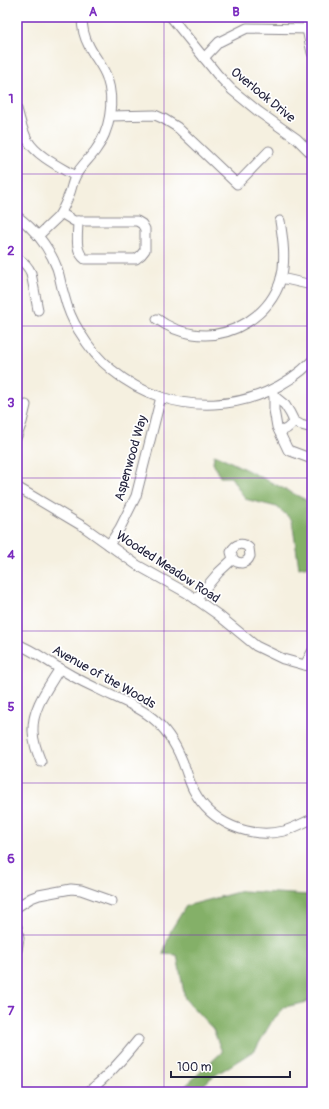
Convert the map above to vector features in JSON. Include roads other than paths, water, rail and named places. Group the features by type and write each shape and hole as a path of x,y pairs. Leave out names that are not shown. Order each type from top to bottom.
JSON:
{"street":[{"path":"38,236 61,213 70,194 75,176 102,139 110,116 111,94 108,80 103,68 89,47 85,38 81,17"},
{"name":"Overlook Drive","path":"171,17 217,74 232,90 259,112 297,139 312,154"},
{"path":"308,17 312,53"},
{"path":"204,58 219,42 247,28 310,29"},
{"path":"17,108 23,130 33,147 39,153 75,176"},
{"path":"110,116 155,115 164,119 177,127 237,184 269,151"},
{"path":"61,213 74,221 78,221 137,221 142,224 145,229 145,250 136,259 85,259 82,257 78,248 78,221"},
{"path":"17,216 31,227 50,253 57,269 72,319 92,350 113,371 138,387 173,401 203,404 240,401 273,393 312,362"},
{"path":"157,319 180,331 205,335 229,331 252,319 269,302 281,278 283,248 280,221"},
{"path":"17,258 23,262 31,273 38,310"},
{"path":"281,278 312,285"},
{"path":"273,393 285,405 294,421 312,428"},
{"path":"273,393 274,410 278,431 288,450 312,459"},
{"name":"Aspenwood Way","path":"109,545 120,528 136,496 161,397"},
{"path":"17,436 26,405"},
{"path":"278,431 287,429 294,421"},
{"name":"Wooded Meadow Road","path":"17,487 84,527 137,565 187,593 217,614 256,646 282,659 308,666 312,652"},
{"path":"196,599 219,572 233,559"},
{"name":"Avenue of the Woods","path":"17,644 38,654 96,688 131,704 158,723 171,738 180,753 189,781 198,798 211,813 226,824 248,831 267,833 292,828 312,819"},
{"path":"41,762 35,745 33,730 35,713 38,704 60,668"},
{"path":"17,907 39,895 71,890 81,890 112,901"},
{"path":"17,927 17,950"},
{"path":"88,1092 108,1076 138,1040"}]}
